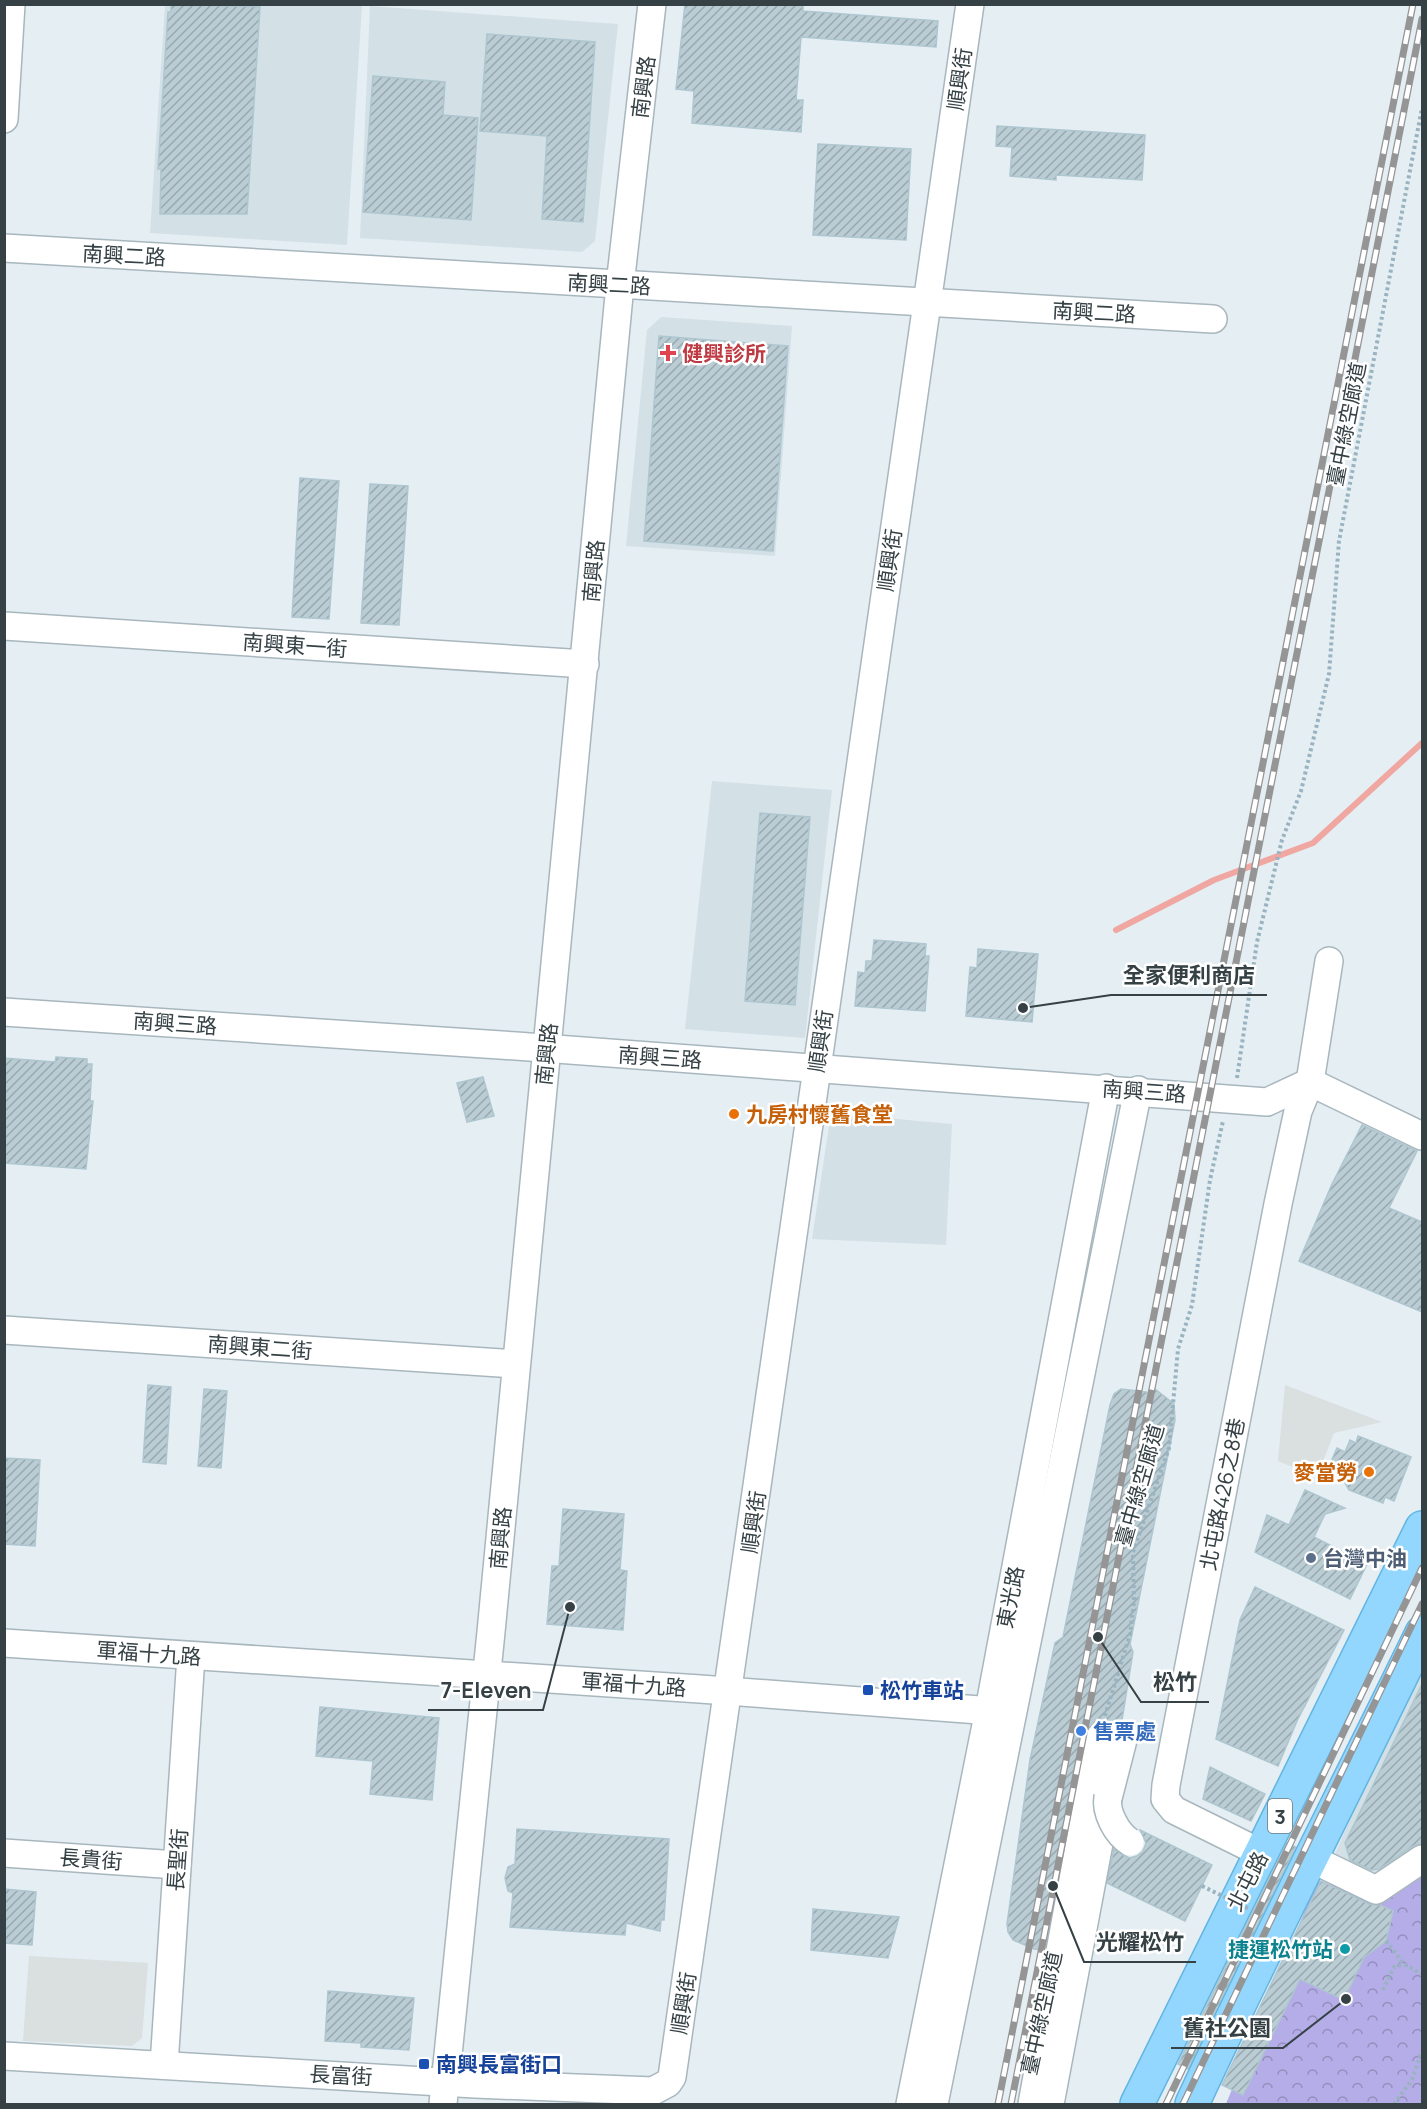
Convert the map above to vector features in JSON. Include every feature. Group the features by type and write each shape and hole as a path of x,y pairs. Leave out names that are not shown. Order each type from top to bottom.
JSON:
{"main road":[{"name":"北屯路","path":"1137,2104 1422,1528"},
{"name":"3","path":"1192,2104 1258,1960 1312,1859 1422,1633"}],"street":[{"path":"4,119 11,4"},
{"name":"南興路","path":"444,2093 585,664 620,285 652,4"},
{"name":"順興街","path":"672,2077 970,4"},
{"name":"南興二路","path":"4,248 1213,319"},
{"name":"南興東一街","path":"4,626 585,664"},
{"name":"北屯路426之8巷","path":"1261,1853 1174,1810 1165,1798 1278,1204 1298,1111 1310,1082 1329,961"},
{"name":"南興三路","path":"4,1012 1138,1090 1266,1102 1310,1082"},
{"path":"1310,1082 1422,1136"},
{"name":"東光路","path":"934,2104 1106,1088"},
{"name":"東光路","path":"910,2104 1138,1090"},
{"name":"南興東二街","path":"4,1330 516,1364"},
{"name":"軍福十九路","path":"4,1643 486,1674 1000,1711"},
{"name":"長聖街","path":"164,2065 191,1656"},
{"path":"1032,2104 1099,1738 1124,1736 1107,1801 1050,2104"},
{"path":"1107,1801 1122,1838 1130,1842"},
{"name":"長貴街","path":"4,1854 177,1865"},
{"path":"1312,1859 1376,1890 1422,1859"},
{"name":"長富街","path":"4,2056 164,2065 444,2093 653,2091 668,2083 672,2077"}],"path":[{"name":"臺中綠空廊道","path":"1102,1737 1106,1714 1130,1634 1134,1602 1133,1552 1169,1448 1178,1349 1192,1305 1214,1157 1229,1098 1237,1083 1256,950 1289,817 1301,791 1329,674 1339,541 1422,108"},
{"path":"1202,1886 1249,1909"},
{"path":"1386,1941 1404,1964 1422,1974"},
{"path":"1383,1990 1394,1967 1404,1964"},
{"path":"1394,2104 1412,2080 1422,2051"}],"shaded area":[{"path":"165,5 362,5 347,245 150,233"},
{"path":"370,6 618,24 595,241 582,252 360,238"},
{"path":"661,317 792,326 775,556 626,546 647,330"},
{"path":"712,781 832,790 805,1038 685,1029"},
{"path":"831,1113 952,1124 946,1245 812,1239"},
{"path":"1285,1385 1382,1422 1334,1433 1317,1477 1278,1461"},
{"path":"1422,1654 1422,1846 1374,1875 1335,1854"},
{"path":"29,1956 148,1963 142,2038 132,2046 23,2041"}],"green space":[{"path":"1422,1859 1422,2104 1226,2104 1317,1881 1367,1894"}],"building":[{"path":"171,4 260,7 247,214 160,214 161,169 158,169 168,12 171,12"},
{"path":"685,4 803,4 803,11 938,21 936,47 801,37 796,100 803,100 801,132 692,123 694,91 676,89"},
{"path":"487,34 595,42 583,222 542,219 547,136 480,131"},
{"path":"373,76 445,82 443,115 478,118 471,220 363,212"},
{"path":"997,126 1145,135 1142,180 1056,175 1056,180 1010,176 1012,147 996,146"},
{"path":"818,144 911,149 906,240 813,235"},
{"path":"659,336 788,346 773,551 644,541"},
{"path":"300,478 339,481 329,619 292,617"},
{"path":"370,484 408,486 399,625 361,623"},
{"path":"760,813 810,817 795,1005 745,1001"},
{"path":"874,940 926,944 925,956 929,956 925,1011 855,1006 858,972 865,973 866,961 872,961"},
{"path":"978,949 1038,954 1032,1022 966,1016 970,967 977,968"},
{"path":"56,1057 87,1059 87,1064 92,1064 90,1101 93,1101 86,1169 4,1163 4,1058 55,1062"},
{"path":"483,1077 494,1116 467,1122 457,1083"},
{"path":"1362,1125 1417,1151 1389,1208 1422,1222 1422,1312 1299,1261 1332,1184"},
{"path":"148,1385 171,1387 166,1464 143,1462"},
{"path":"204,1389 227,1391 221,1468 198,1466"},
{"path":"1121,1389 1154,1393 1155,1389 1174,1404 1175,1420 1130,1644 1133,1652 1122,1720 1092,1724 1084,1735 1044,1950 1034,1949 1013,1940 1008,1932 1007,1924 1030,1760 1055,1643 1063,1637 1110,1405 1114,1394"},
{"path":"1358,1436 1411,1457 1394,1501 1385,1497 1383,1503 1349,1490 1337,1469 1329,1466 1337,1448 1345,1452 1350,1440 1356,1443"},
{"path":"4,1458 40,1460 35,1546 4,1544"},
{"name":"台灣中油","path":"1305,1490 1345,1508 1325,1514 1314,1537 1367,1564 1350,1599 1255,1552 1267,1515 1289,1525"},
{"path":"563,1509 624,1514 620,1570 627,1571 623,1630 547,1624 552,1566 559,1566"},
{"path":"1255,1587 1344,1630 1297,1721 1278,1766 1216,1739 1240,1620"},
{"path":"1422,1684 1422,1844 1413,1846 1379,1869 1371,1870 1350,1860 1345,1843"},
{"path":"320,1707 439,1718 432,1800 370,1794 373,1761 316,1756"},
{"path":"1210,1767 1265,1794 1251,1821 1203,1799"},
{"path":"517,1829 669,1839 664,1920 661,1920 660,1931 626,1923 625,1935 510,1927 513,1893 508,1891 505,1878 508,1867 515,1864"},
{"name":"捷運松竹站","path":"1140,1830 1212,1865 1185,1921 1107,1883 1114,1849 1129,1858 1143,1851 1146,1843"},
{"path":"1287,1843 1296,1847 1188,2069 1178,2064"},
{"path":"1321,1881 1369,1904 1380,1905 1393,1911 1386,1941 1364,1957 1344,2000 1300,1979 1243,2095 1222,2085"},
{"path":"4,1889 36,1892 32,1945 4,1943"},
{"path":"813,1909 899,1917 888,1958 811,1950"},
{"path":"328,1991 414,1998 409,2050 361,2047 361,2043 325,2041"}],"waterway":[{"path":"1116,930 1214,880 1313,843 1422,743"}],"railway":[{"path":"998,2104 1413,4"},
{"path":"1011,2104 1422,19"},
{"path":"1166,2104 1422,1568"},
{"path":"1183,2104 1422,1604"}],"place":[{"name":"健興診所","path":"668,353"},
{"name":"全家便利商店","path":"1023,1008"},
{"name":"九房村懷舊食堂","path":"734,1114"},
{"name":"麥當勞","path":"1369,1472"},
{"name":"台灣中油","path":"1311,1558"},
{"name":"7-Eleven","path":"570,1607"},
{"name":"松竹","path":"1098,1637"},
{"name":"松竹車站","path":"868,1690"},
{"name":"售票處","path":"1081,1731"},
{"name":"光耀松竹","path":"1053,1886"},
{"name":"捷運松竹站","path":"1345,1949"},
{"name":"舊社公園","path":"1346,1999"},
{"name":"南興長富街口","path":"424,2064"}]}
